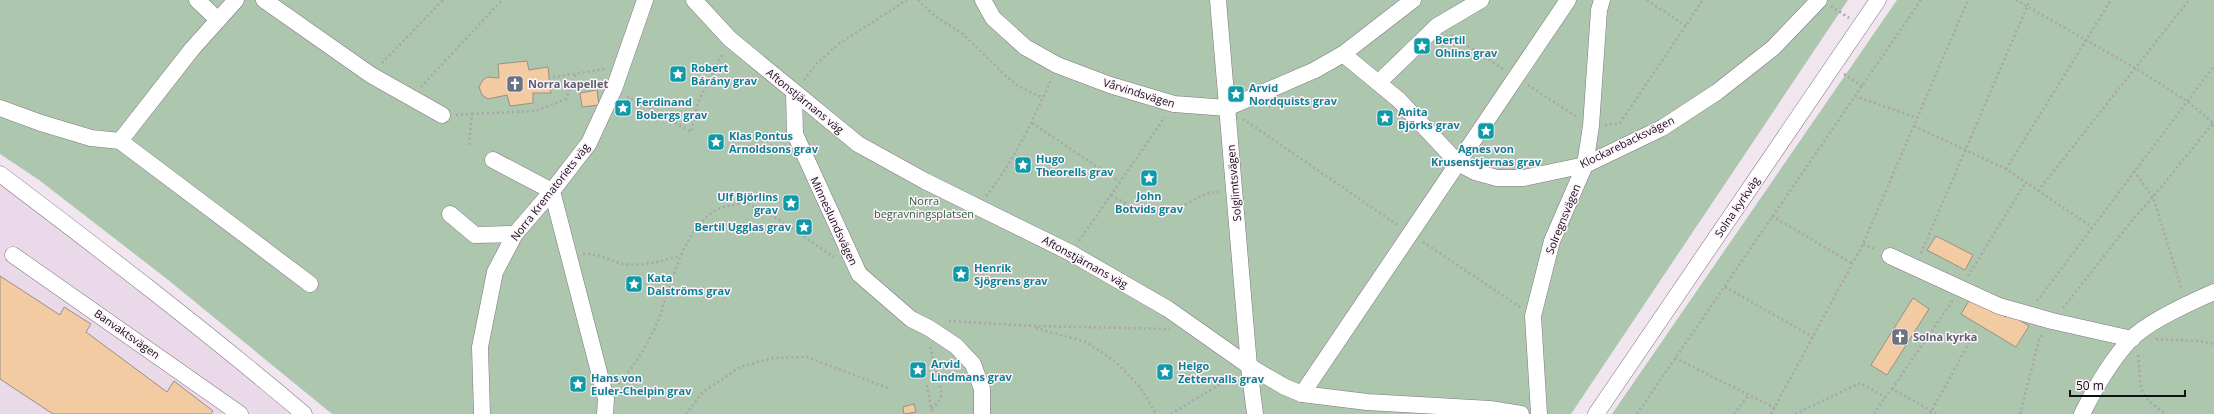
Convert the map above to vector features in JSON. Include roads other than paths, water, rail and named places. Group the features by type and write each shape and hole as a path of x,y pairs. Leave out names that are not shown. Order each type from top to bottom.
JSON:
{"street":[{"path":"197,0 218,20"},
{"path":"120,141 236,0"},
{"path":"264,0 371,75 442,115"},
{"name":"Norra Krematoriets väg","path":"482,414 480,347 495,272 515,234 552,191 589,143 614,89 645,0"},
{"name":"Aftonstjärnans väg","path":"694,0 730,39 858,144 977,207 1071,253 1168,309 1249,366 1285,387 1302,394 1367,402 1447,410 1512,411 1521,414"},
{"name":"Vårvindsvägen","path":"982,0 993,18 1025,47 1057,65 1110,85 1174,104 1227,108 1315,70 1343,54 1413,0"},
{"name":"Solglimtsvägen","path":"1218,0 1249,366 1255,414"},
{"path":"1379,82 1437,26 1481,0"},
{"path":"1302,394 1568,0"},
{"name":"Solregnsvägen","path":"1539,414 1534,316 1552,241 1585,165 1591,126 1599,10 1602,0"},
{"name":"Solna kyrkväg","path":"1596,414 1878,0"},
{"name":"Klockarebacksvägen","path":"1343,54 1379,82 1399,100 1458,163 1475,172 1497,178 1524,178 1585,165 1662,128 1717,92 1773,48 1823,2"},
{"name":"Minneslundsvägen","path":"794,93 795,134 859,274 911,319 935,324 973,364 982,389 982,414"},
{"path":"0,108 41,123 91,138 120,141 310,284"},
{"path":"493,160 552,191 606,406"},
{"path":"0,174 117,262 249,367 304,414"},
{"path":"450,214 475,235 515,234"},
{"name":"Banvaktsvägen","path":"13,255 231,411"},
{"path":"1890,256 1915,266 1999,306 2052,321 2132,339"},
{"path":"2082,414 2100,380 2132,339 2186,305 2214,292"}],"place":[{"name":"Bertil Ohlins grav","path":"1422,46"},
{"name":"Robert Bárány grav","path":"678,74"},
{"name":"Norra kapellet","path":"515,84"},
{"name":"Arvid Nordquists grav","path":"1236,94"},
{"name":"Ferdinand Bobergs grav","path":"623,108"},
{"name":"Anita Björks grav","path":"1385,118"},
{"name":"Agnes von Krusenstjernas grav","path":"1486,131"},
{"name":"Klas Pontus Arnoldsons grav","path":"716,142"},
{"name":"Hugo Theorells grav","path":"1023,165"},
{"name":"John Botvids grav","path":"1149,178"},
{"name":"Ulf Björlins grav","path":"791,203"},
{"name":"Bertil Ugglas grav","path":"804,227"},
{"name":"Henrik Sjögrens grav","path":"961,274"},
{"name":"Kata Dalströms grav","path":"634,284"},
{"name":"Solna kyrka","path":"1900,337"},
{"name":"Arvid Lindmans grav","path":"918,370"},
{"name":"Helgo Zettervalls grav","path":"1165,372"},
{"name":"Hans von Euler-Chelpin grav","path":"578,384"}],"park label":[{"name":"Norra begravningsplatsen","path":"924,207"}]}
